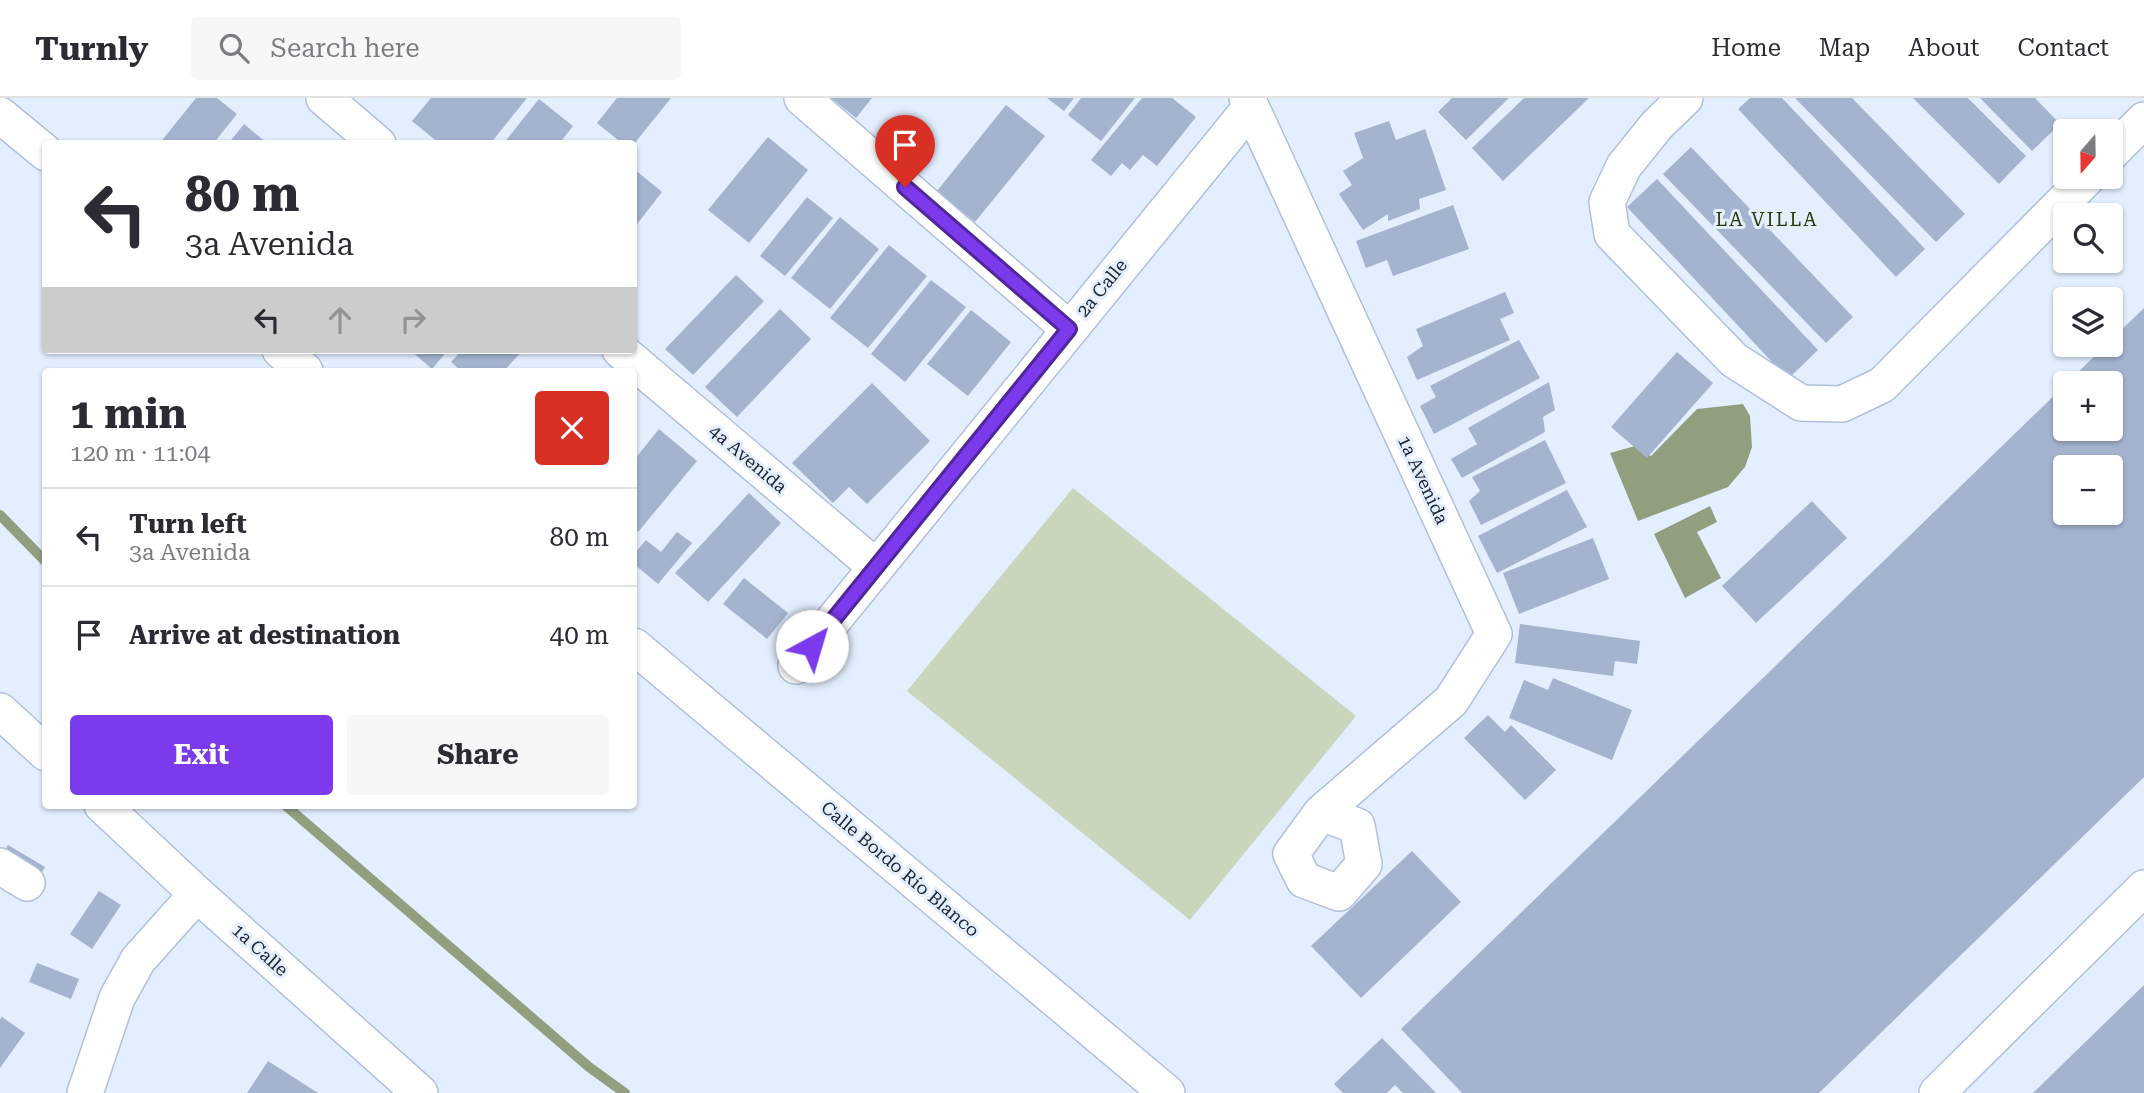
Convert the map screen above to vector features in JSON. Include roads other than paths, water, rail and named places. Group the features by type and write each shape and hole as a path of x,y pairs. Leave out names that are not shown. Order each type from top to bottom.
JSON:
{"street":[{"path":"324,98 373,140"},
{"path":"802,98 1069,329"},
{"path":"1685,98 1657,125 1624,166 1607,202 1612,234 1734,360 1801,403 1842,404 1882,385 2076,189"},
{"name":"2a Calle","path":"796,666 1249,102"},
{"name":"1a Avenida","path":"1249,102 1494,634 1451,701 1321,813"},
{"path":"0,115 42,150"},
{"path":"2123,141 2144,120"},
{"path":"285,354 301,368"},
{"name":"4a Avenida","path":"625,354 876,567"},
{"name":"Calle Bordo Río Blanco","path":"637,649 1167,1093"},
{"path":"0,711 42,749"},
{"name":"1a Calle","path":"106,809 406,1088"},
{"path":"1937,1093 2144,888"},
{"path":"85,1093 117,998 138,960 197,894"}],"waterway":[{"path":"0,515 42,558"},
{"path":"290,809 589,1067 625,1093"}],"district":[{"name":"LA VILLA","path":"1767,219"}]}
